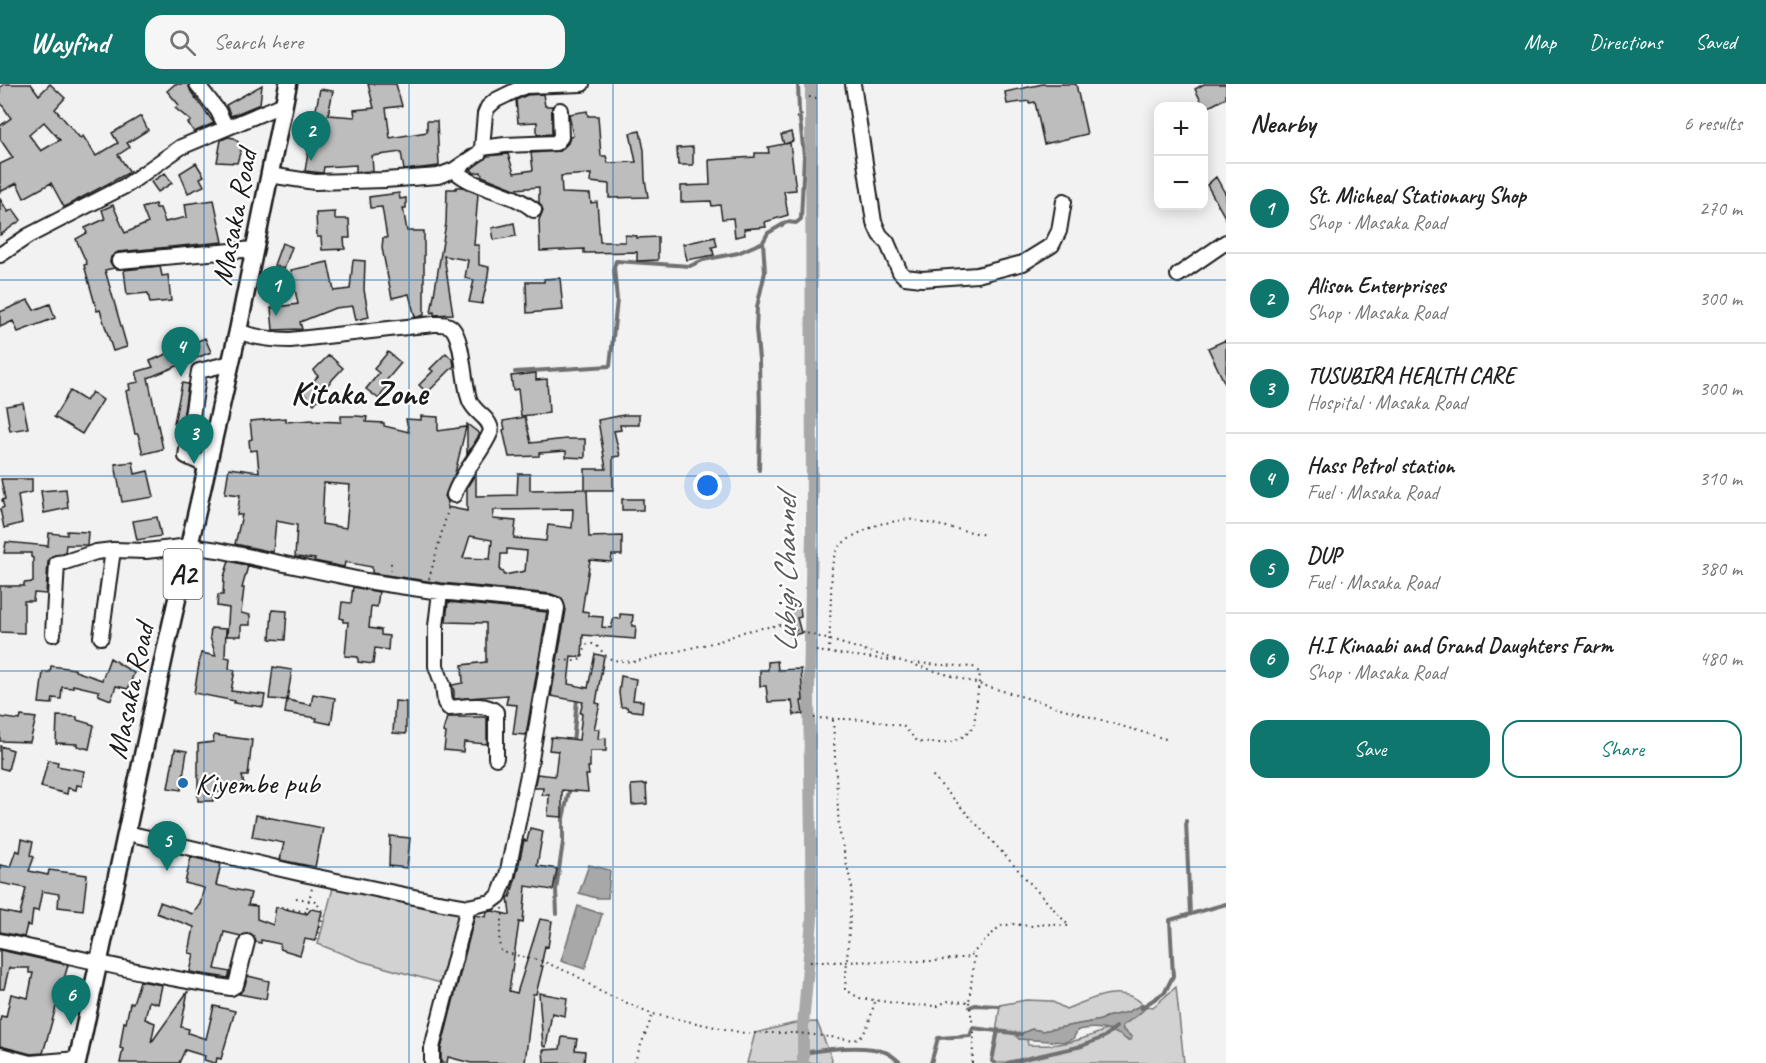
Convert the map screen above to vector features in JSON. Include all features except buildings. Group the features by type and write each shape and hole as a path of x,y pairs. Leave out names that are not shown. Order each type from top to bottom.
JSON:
{"main road":[{"name":"Masaka Road","path":"78,1061 238,331 288,84"}],"street":[{"path":"197,84 218,111 226,128"},
{"path":"482,148 485,114 488,107 496,100 525,86 582,84"},
{"path":"853,84 873,222 887,242 900,272 905,277 922,279 976,275 1023,263 1052,245 1059,231 1064,201"},
{"path":"0,255 28,236 127,185 181,147 284,104"},
{"path":"269,175 315,182 438,176 469,161 482,148 556,143 561,137 560,110"},
{"path":"454,170 472,183 523,201 534,210"},
{"path":"1178,275 1226,242"},
{"path":"119,261 254,249"},
{"path":"238,331 272,340 290,340 434,324 449,326 454,331 458,342 471,404 489,422 491,431 476,459 459,481 454,495"},
{"path":"207,466 186,456 199,371 231,363"},
{"path":"53,634 57,562 113,550 146,551 190,546 366,581 554,604 556,612 549,660 530,765 507,875 503,888 495,900 468,907 303,874 127,833"},
{"path":"101,637 113,550"},
{"path":"433,591 436,666 443,685 445,703 449,708 487,707 496,712 496,758"},
{"path":"432,1063 432,1048 468,907"},
{"path":"0,941 99,962 138,973 231,988 236,985 247,942"},
{"path":"0,1055 30,1063 78,1061"}],"path":[{"path":"809,97 818,98"},
{"path":"796,118 804,113"},
{"path":"433,591 434,555 454,495"},
{"path":"829,652 832,566 835,553 846,540 879,524 908,519 986,536"},
{"path":"549,660 579,661 590,643 613,660 633,662 720,641 746,631 779,625 1169,740"},
{"path":"814,718 870,720 903,726 918,742 940,744 952,741 970,732 974,725 980,673 973,667 903,662 816,651"},
{"path":"833,720 839,829 852,888 845,989 859,998 909,1005 939,1006 946,1001 969,1002"},
{"path":"810,962 935,962 969,957 1000,926 1013,924 1069,926 931,774"},
{"path":"281,907 306,912 312,888"},
{"path":"297,898 315,901 324,914 316,940"},
{"path":"495,900 503,908 499,945 502,952 542,961 575,975 601,992 653,1014 744,1033 798,1033 855,1040 862,1036 875,1000"},
{"path":"972,1063 974,1032 969,1002 975,952"},
{"path":"634,1063 653,1014"}],"shaded area":[{"path":"589,865 610,870 608,898 596,898 579,893"},
{"path":"333,888 460,913 448,951 444,984 361,961 318,944"},
{"path":"578,906 602,914 585,969 561,961"},
{"path":"1176,987 1184,1063 995,1063 992,1061 1000,1005 1026,1000 1051,1001 1066,1009 1095,997 1125,995 1143,1004 1128,1012 1101,1020 1042,1031 1032,1029 1019,1034 1019,1039 1027,1039 1028,1045 1060,1044 1079,1040 1108,1029 1117,1032 1127,1040 1132,1037 1123,1030 1122,1025 1147,1006 1153,1007"},
{"path":"1143,1004 1147,1006 1122,1026 1123,1030 1132,1037 1131,1040 1097,1028 1078,1030 1073,1039 1065,1042 1019,1039 1016,1036 1032,1029 1042,1031 1101,1020 1128,1012"},
{"path":"817,1022 832,1059 831,1063 747,1063 755,1033 795,1023"}],"waterway":[{"path":"759,470 759,359 756,329 757,307 765,272 763,242 768,233 787,222 796,223 801,219 804,156 798,84"},
{"name":"Lubigi Channel","path":"803,1063 803,1026 812,919 809,693 812,530 811,84"},
{"path":"515,372 610,366 617,300 614,267 616,261 690,266 703,260 738,253 763,242"},
{"path":"573,744 577,699"},
{"path":"557,914 556,890 563,842 563,818 570,787"},
{"path":"1186,821 1190,914"},
{"path":"1141,1008 1165,992 1173,976 1170,920 1226,904"},
{"path":"970,1007 975,1005 999,1006"},
{"path":"1007,1063 1082,1046 1104,1037 1116,1027"},
{"path":"931,1063 938,1038 970,1036 973,1028 1021,1034"},
{"path":"995,1063 992,1061 998,1030"},
{"path":"803,1053 867,1048 887,1053 901,1063"}],"place":[{"name":"Alison Enterprises","path":"311,161"},
{"name":"St. Micheal Stationary Shop","path":"276,316"},
{"name":"Hass Petrol station","path":"181,377"},
{"name":"TUSUBIRA HEALTH CARE","path":"194,464"},
{"name":"Kiyembe pub","path":"183,783"},
{"name":"DUP","path":"167,871"},
{"name":"H.I Kinaabi and Grand Daughters Farm","path":"71,1025"}],"district":[{"name":"Kitaka Zone","path":"359,392"}]}
